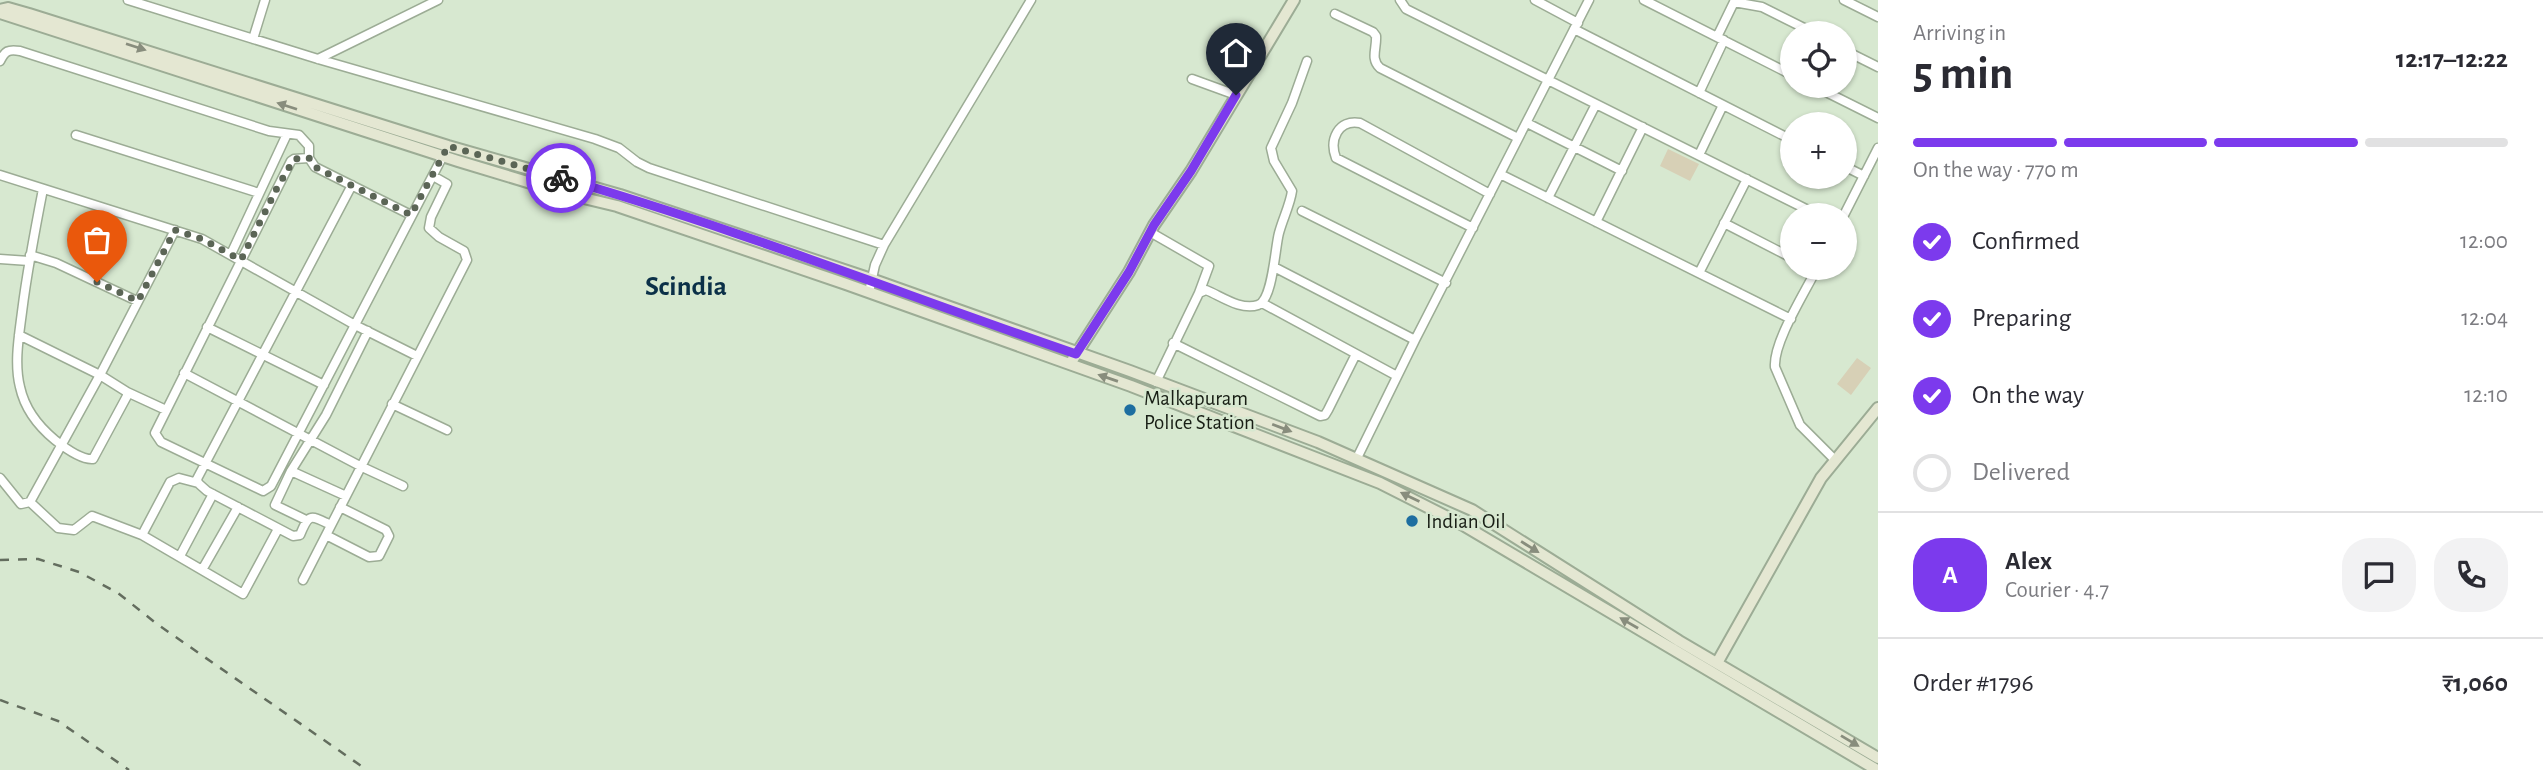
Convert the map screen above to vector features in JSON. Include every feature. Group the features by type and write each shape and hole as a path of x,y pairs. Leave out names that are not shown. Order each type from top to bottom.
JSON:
{"main road":[{"path":"1070,365 1294,0"},
{"path":"0,12 8,8 48,20 445,151 620,195 803,264 869,292 1132,386 1412,497 1878,758"},
{"path":"803,264 871,279 1156,382 1318,442 1472,510 1806,720 1877,770"},
{"path":"1717,663 1821,478 1878,408"}],"street":[{"path":"128,0 318,60 595,139 619,148 649,168 884,246"},
{"path":"253,39 265,0"},
{"path":"318,60 438,0"},
{"path":"869,292 871,279 884,246 1031,0"},
{"path":"1400,0 1406,9 1794,203"},
{"path":"1535,0 1576,26 1780,134"},
{"path":"1357,458 1589,0"},
{"path":"1644,0 1780,69"},
{"path":"1844,0 1878,18"},
{"path":"1699,93 1735,1 1762,7 1790,21"},
{"path":"1335,14 1376,36 1374,56 1375,63 1380,68 1518,138"},
{"path":"0,61 5,52 11,49 20,51 269,131 299,135 309,146 309,158 315,167 411,215"},
{"path":"1857,56 1878,67"},
{"path":"1199,293 1206,290 1239,305 1256,306 1262,303 1274,267 1278,234 1292,191 1274,162 1271,148 1292,103 1307,61"},
{"path":"1192,79 1236,95"},
{"path":"1838,98 1878,118"},
{"path":"1548,198 1596,104"},
{"path":"1699,155 1723,105"},
{"path":"1473,228 1336,158 1333,151 1341,125 1349,121 1360,123 1490,194"},
{"path":"1527,123 1622,171"},
{"path":"1596,222 1643,127"},
{"path":"231,254 288,134"},
{"path":"76,135 259,193"},
{"path":"1850,203 1878,148"},
{"path":"309,158 291,161 155,433 158,440 262,491 268,489 299,433 445,151"},
{"path":"1857,172 1864,176"},
{"path":"1500,174 1791,319"},
{"path":"0,175 175,230 231,254 355,325 417,356"},
{"path":"303,580 467,260 464,251 429,228 431,217 447,184 433,176"},
{"path":"1699,273 1747,179"},
{"path":"198,483 205,463 352,185"},
{"path":"43,189 29,258 19,335 18,378 27,406 39,427 62,445 84,458 93,459 127,396 127,391"},
{"path":"1302,211 1446,283"},
{"path":"1724,223 1780,252"},
{"path":"0,478 21,504 30,502 175,230"},
{"path":"1150,232 1209,266 1199,293 1156,382"},
{"path":"0,259 29,258 56,263 138,301"},
{"path":"1274,267 1415,340"},
{"path":"1810,280 1774,359 1775,367 1800,425 1835,460"},
{"path":"1262,303 1397,376"},
{"path":"207,327 324,385"},
{"path":"306,520 275,505 291,471 326,415 368,331"},
{"path":"19,335 166,410"},
{"path":"1173,343 1320,416 1325,415 1328,410 1356,354"},
{"path":"184,373 360,467 403,486"},
{"path":"392,404 447,430"},
{"path":"291,471 346,496"},
{"path":"142,535 170,482 179,478 198,483 212,494 297,537 309,517 331,525"},
{"path":"180,556 212,494"},
{"path":"30,502 58,528 74,530 92,516 142,535 243,594 278,529"},
{"path":"202,570 238,507"},
{"path":"326,535 369,557 379,556 385,549 389,536 386,530 340,507"}],"shaded area":[{"path":"1668,149 1699,164 1690,181 1660,166"},
{"path":"1857,358 1871,368 1851,395 1837,384"}],"railway":[{"path":"0,560 38,559 79,572 118,593 157,624 367,770"},
{"path":"0,700 58,721 129,770"}],"way so far":[{"path":"97,282 138,301 175,230 202,239 241,260 294,159 309,158 315,167 411,215 448,146 561,178"}],"place":[{"name":"Malkapuram Police Station","path":"1130,410"},
{"name":"Indian Oil","path":"1412,521"}],"district":[{"name":"Scindia","path":"686,285"}],"route":[{"path":"561,178 620,195 871,279 1076,354 1236,95"}]}
